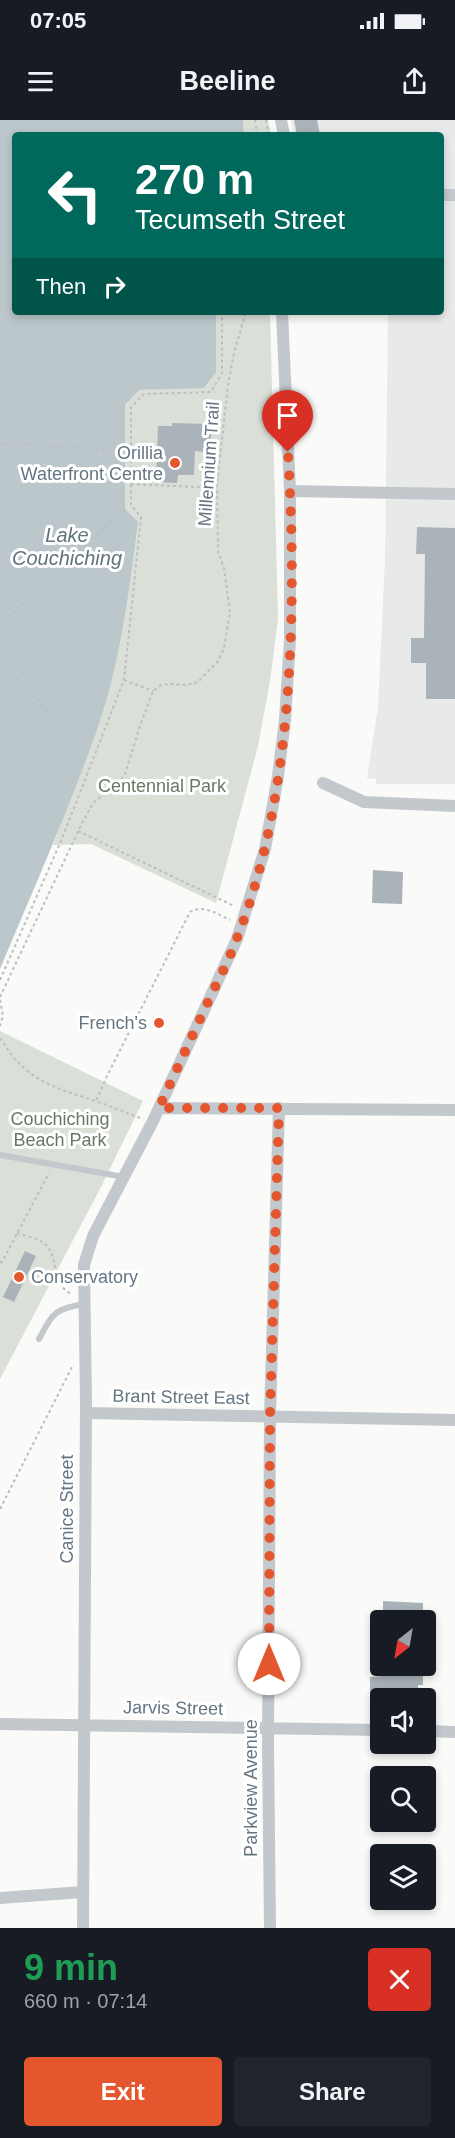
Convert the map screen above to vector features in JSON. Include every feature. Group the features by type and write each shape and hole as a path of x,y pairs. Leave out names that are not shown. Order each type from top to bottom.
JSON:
{"street":[{"name":"Canice Street","path":"83,1928 86,1413 84,1265 88,1250 159,1108 237,939 265,849 278,776 287,691 291,593 290,491 282,315"},
{"path":"290,491 455,494"},
{"path":"323,783 364,802 455,806"},
{"path":"159,1108 455,1110"},
{"name":"Parkview Avenue","path":"270,1928 268,1728 270,1417 279,1108"},
{"name":"Brant Street East","path":"86,1413 455,1420"},
{"name":"Jarvis Street","path":"0,1724 370,1730"},
{"path":"436,1731 455,1732"},
{"path":"0,1898 83,1892"}],"lane":[{"path":"0,1155 125,1177"},
{"path":"39,1339 53,1314 84,1304"}],"path":[{"path":"0,981 61,841 124,680 141,517 131,505 131,407 144,394 211,392 222,373 222,315"},
{"name":"Millennium Trail","path":"153,691 169,684 187,685 198,682 218,661 224,648 230,613 224,568 218,552 217,488 228,385 245,315"},
{"path":"0,443 124,451"},
{"path":"131,484 217,488"},
{"path":"0,625 125,509"},
{"path":"0,660 48,711"},
{"path":"0,1026 3,1016 0,999 78,831 93,803 101,794 119,783 125,774 153,691 124,680"},
{"path":"0,766 19,787"},
{"path":"78,831 237,906"},
{"path":"96,1101 190,912 202,908 232,919"},
{"path":"0,1038 17,1062 30,1074 47,1084 143,1119"},
{"path":"0,1262 54,1164"},
{"path":"17,1233 48,1246 62,1287 65,1292 74,1293"},
{"path":"0,1509 73,1365"}],"shaded area":[{"path":"291,120 455,120 455,784 376,784 376,779 367,778 378,707 385,559 388,315 444,315 444,132 293,132"}],"green space":[{"path":"243,120 268,120 270,132 244,132"},
{"name":"Centennial Park","path":"216,315 270,315 278,619 258,746 216,903 91,844 53,845 99,722 125,509 125,405 139,390 205,387 216,373"},
{"name":"Couchiching Beach Park","path":"0,1031 143,1101 101,1187 0,1379"}],"water":[{"name":"Lake Couchiching","path":"0,120 243,120 244,132 12,132 12,315 216,315 216,373 204,388 139,390 125,405 125,509 138,522 113,675 99,724 76,786 0,969"}],"building":[{"path":"294,120 317,120 319,132 296,132"},
{"name":"Orillia Waterfront Centre","path":"172,423 211,424 211,443 204,443 203,452 195,451 194,475 178,475 177,483 156,482 158,426 172,426"},
{"path":"417,527 455,528 455,699 426,699 426,663 411,663 411,638 424,638 425,554 416,554"},
{"path":"373,870 403,872 402,904 372,903"},
{"name":"Conservatory","path":"25,1251 36,1256 14,1302 3,1297"},
{"path":"383,1601 423,1603 423,1610 383,1610"},
{"path":"423,1676 423,1685 418,1685 418,1688 370,1688 370,1677"}],"place":[{"name":"Orillia Waterfront Centre","path":"175,463"},
{"name":"French's","path":"159,1023"},
{"name":"Conservatory","path":"19,1277"}],"route":[{"path":"269,1664 270,1417 279,1108 159,1108 237,939 265,849 285,720 290,640 288,452"}]}
